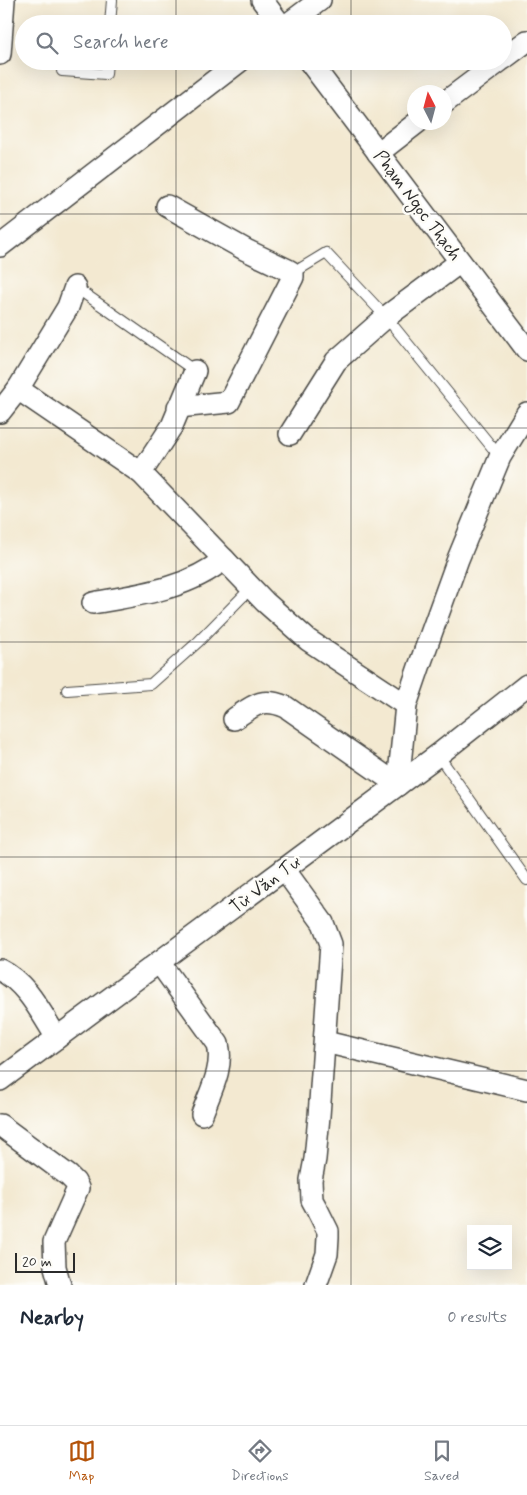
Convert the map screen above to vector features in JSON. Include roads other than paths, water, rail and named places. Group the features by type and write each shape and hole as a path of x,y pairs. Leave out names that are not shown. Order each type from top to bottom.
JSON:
{"street":[{"path":"262,0 273,15"},
{"path":"300,15 320,0"},
{"path":"0,54 3,4"},
{"path":"512,52 527,41"},
{"path":"0,246 228,70"},
{"name":"Phạm Ngọc Thạch","path":"316,70 527,350"},
{"path":"452,97 488,70"},
{"path":"378,152 407,130"},
{"path":"168,206 246,250 293,273 290,285 229,402 178,407"},
{"path":"290,434 336,362 386,317 460,262"},
{"path":"0,412 18,389 68,307 74,287"},
{"path":"141,473 172,426 178,407 195,371"},
{"path":"18,389 141,473 251,588 308,640 406,705"},
{"path":"234,719 255,704 278,704 398,785 406,705 458,559 500,456 527,413"},
{"path":"93,603 141,595 192,579 212,569 224,559"},
{"name":"Từ Văn Tư","path":"0,1080 398,785 527,685"},
{"path":"284,870 323,923 331,944 315,1159 310,1180 312,1200 328,1231 327,1254 316,1285"},
{"path":"159,962 218,1044 220,1066 202,1114"},
{"path":"0,970 12,976 31,997 57,1038"},
{"path":"325,1042 527,1090"},
{"path":"0,1125 58,1166 76,1182 78,1188 54,1242 55,1267 60,1285"}],"lane":[{"path":"111,15 112,0"},
{"path":"62,70 106,74 106,70"},
{"path":"293,273 326,253 386,317 500,456"},
{"path":"74,287 195,371"},
{"path":"67,690 151,684 198,642 251,588"},
{"path":"438,755 527,880"}]}
